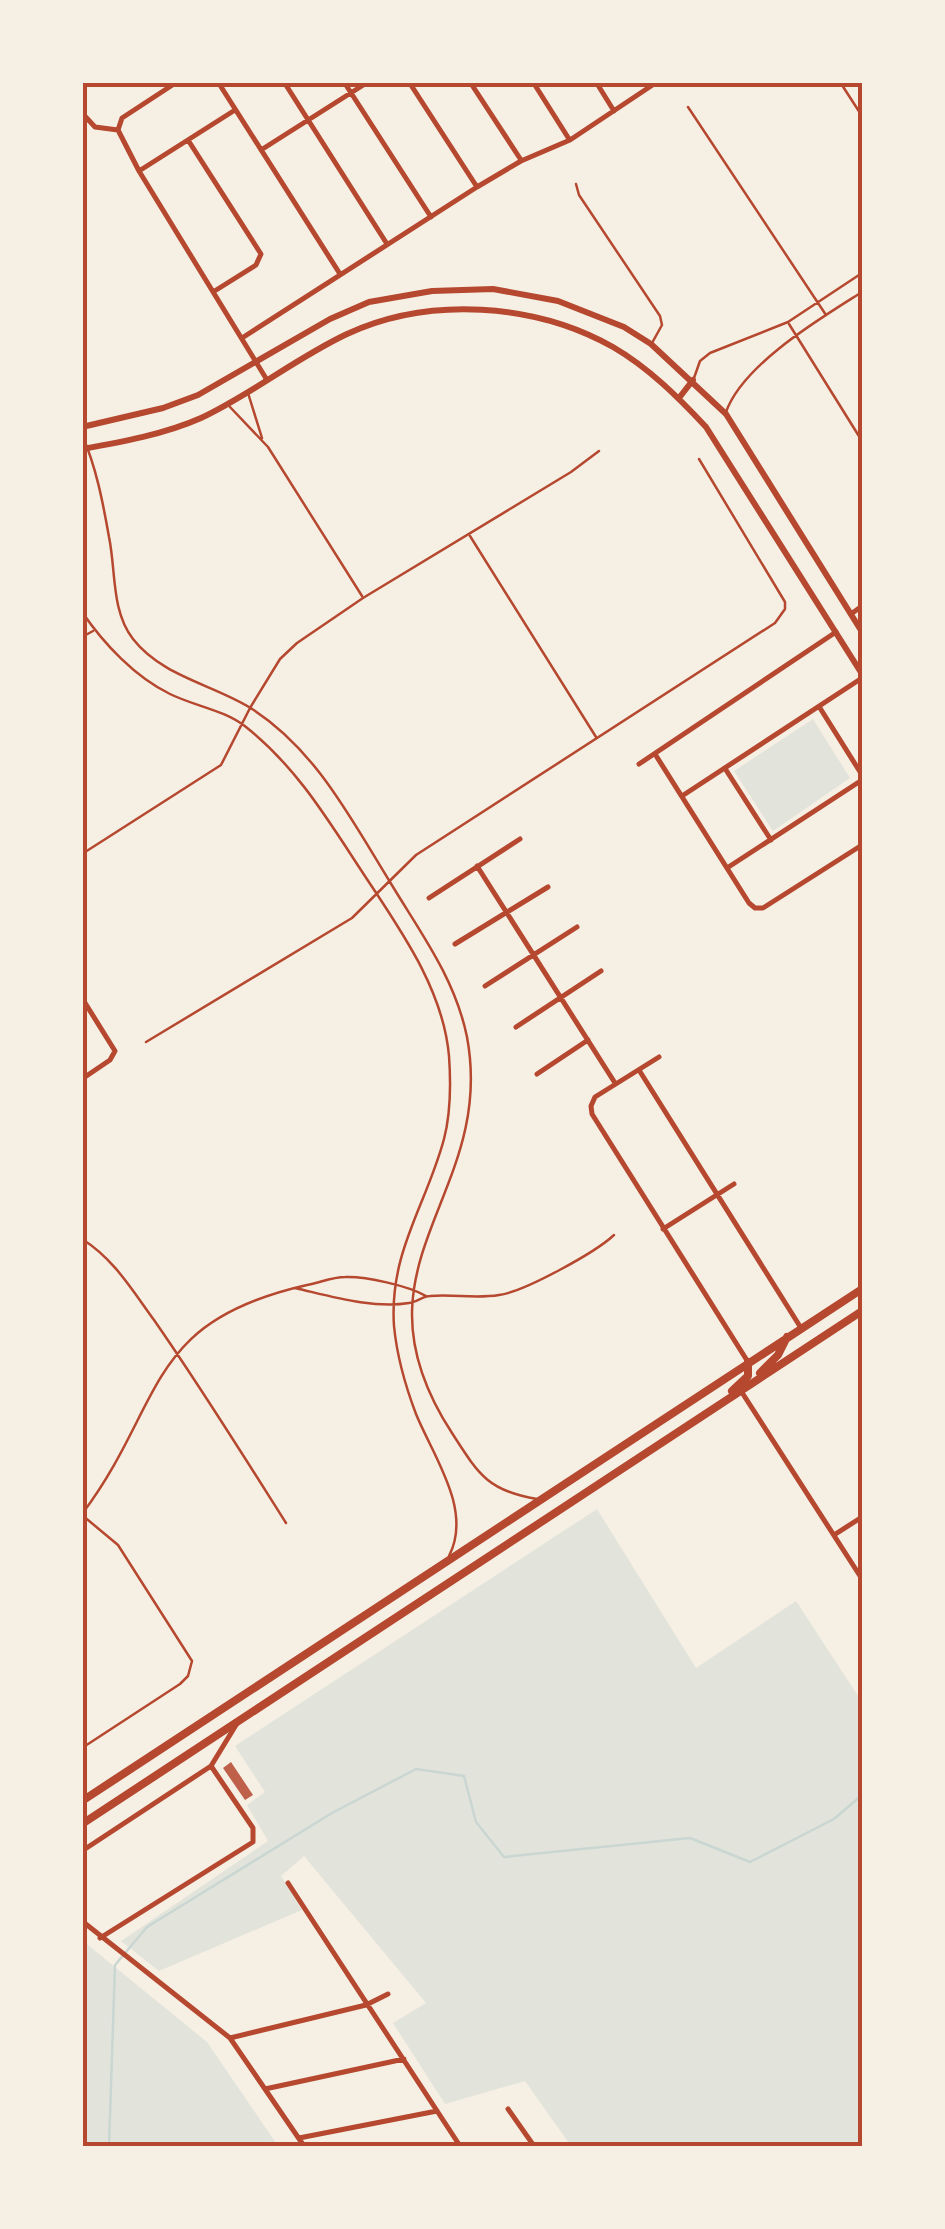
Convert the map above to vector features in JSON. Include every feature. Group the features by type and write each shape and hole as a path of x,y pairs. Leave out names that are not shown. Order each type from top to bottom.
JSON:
{"main road":[{"path":"82,1801 862,1289"},
{"path":"82,1824 862,1311"},
{"path":"819,1316 821,1331 841,1325"},
{"path":"755,1382 778,1355 787,1337"},
{"path":"706,1414 744,1381 748,1362"},
{"path":"354,1622 364,1638"}],"street":[{"path":"177,82 122,118 118,130 267,380"},
{"path":"218,82 341,275"},
{"path":"284,82 388,245"},
{"path":"344,82 431,217"},
{"path":"261,150 368,82"},
{"path":"409,82 477,186"},
{"path":"470,82 521,160"},
{"path":"532,82 570,140"},
{"path":"596,82 614,111"},
{"path":"242,338 477,186 521,160 570,140 658,82"},
{"path":"139,171 236,110"},
{"path":"82,113 95,127 118,130"},
{"path":"188,140 260,251 256,265 213,292"},
{"path":"82,431 180,402 330,319 369,302 432,290 493,290 558,300 624,327 651,344 726,414 862,632"},
{"path":"85,448 186,424 228,404 326,345 377,323 442,310 484,310 548,320 625,355 679,398 722,450 862,676 820,708 682,796"},
{"path":"679,398 693,380"},
{"path":"851,614 862,606"},
{"path":"640,764 836,632"},
{"path":"727,868 862,777 820,708"},
{"path":"655,754 756,908 764,908 862,845"},
{"path":"726,770 771,840"},
{"path":"429,898 520,839"},
{"path":"478,866 616,1084"},
{"path":"454,944 548,887"},
{"path":"485,986 577,928"},
{"path":"516,1028 601,972"},
{"path":"82,998 115,1051 110,1060 82,1080"},
{"path":"536,1074 588,1040"},
{"path":"660,1057 596,1097 592,1114 748,1362"},
{"path":"640,1070 801,1328"},
{"path":"663,1229 734,1184"},
{"path":"741,1391 862,1579"},
{"path":"834,1536 862,1517"},
{"path":"82,1851 211,1766 238,1721"},
{"path":"100,1938 247,1849 255,1835 211,1766"},
{"path":"288,1883 460,2146"},
{"path":"82,1922 230,2038 304,2146"},
{"path":"230,2038 366,2006 388,1994"},
{"path":"265,2089 404,2059"},
{"path":"508,2109 534,2146"},
{"path":"298,2138 437,2111"}],"lane":[{"path":"840,82 862,116"},
{"path":"688,107 826,315"},
{"path":"576,184 579,195 660,316 662,325 651,344"},
{"path":"693,380 700,361 710,353 788,322 862,273"},
{"path":"726,414 740,388 795,335 862,292"},
{"path":"788,322 862,442"},
{"path":"248,392 262,439 363,598"},
{"path":"228,404 251,432 262,439"},
{"path":"82,431 110,539 116,592 126,629 144,651 162,664 250,708 318,770 352,818 451,982 463,1017 471,1082 466,1133 424,1244 410,1303 412,1342 418,1368 472,1464 496,1488 541,1500"},
{"path":"82,854 214,770 226,757 250,708 289,650 363,598 599,451"},
{"path":"146,1042 352,918 416,854 776,623 785,609 781,594 700,459"},
{"path":"469,534 597,738"},
{"path":"82,612 129,665 169,694 242,724 301,780 377,894 430,986 446,1034 449,1113 444,1138 408,1228 392,1302 400,1368 446,1480 456,1522 454,1545 444,1563"},
{"path":"82,637 94,630"},
{"path":"294,1288 363,1301 410,1303 426,1296 506,1295 543,1278 614,1235"},
{"path":"82,1239 110,1259 176,1352 286,1523"},
{"path":"82,1748 180,1684 192,1669 190,1654 118,1546 82,1515 176,1352 224,1313 294,1288 345,1277 413,1288 426,1296"}],"shaded area":[{"path":"813,719 850,778 773,831 734,771"},
{"path":"597,1509 696,1668 796,1601 862,1702 862,2146 571,2146 525,2081 445,2104 393,2023 426,2003 304,1856 281,1876 302,1910 159,1971 121,1941 268,1841 247,1805 265,1792 235,1746"},
{"path":"83,1941 207,2042 278,2146 83,2146"}],"building":[{"path":"231,1762 253,1795 245,1800 223,1768"}],"waterway":[{"path":"109,2146 115,1965 147,1927 332,1813 416,1769 464,1776 476,1822 504,1857 690,1838 750,1862 834,1819 862,1795"}]}
